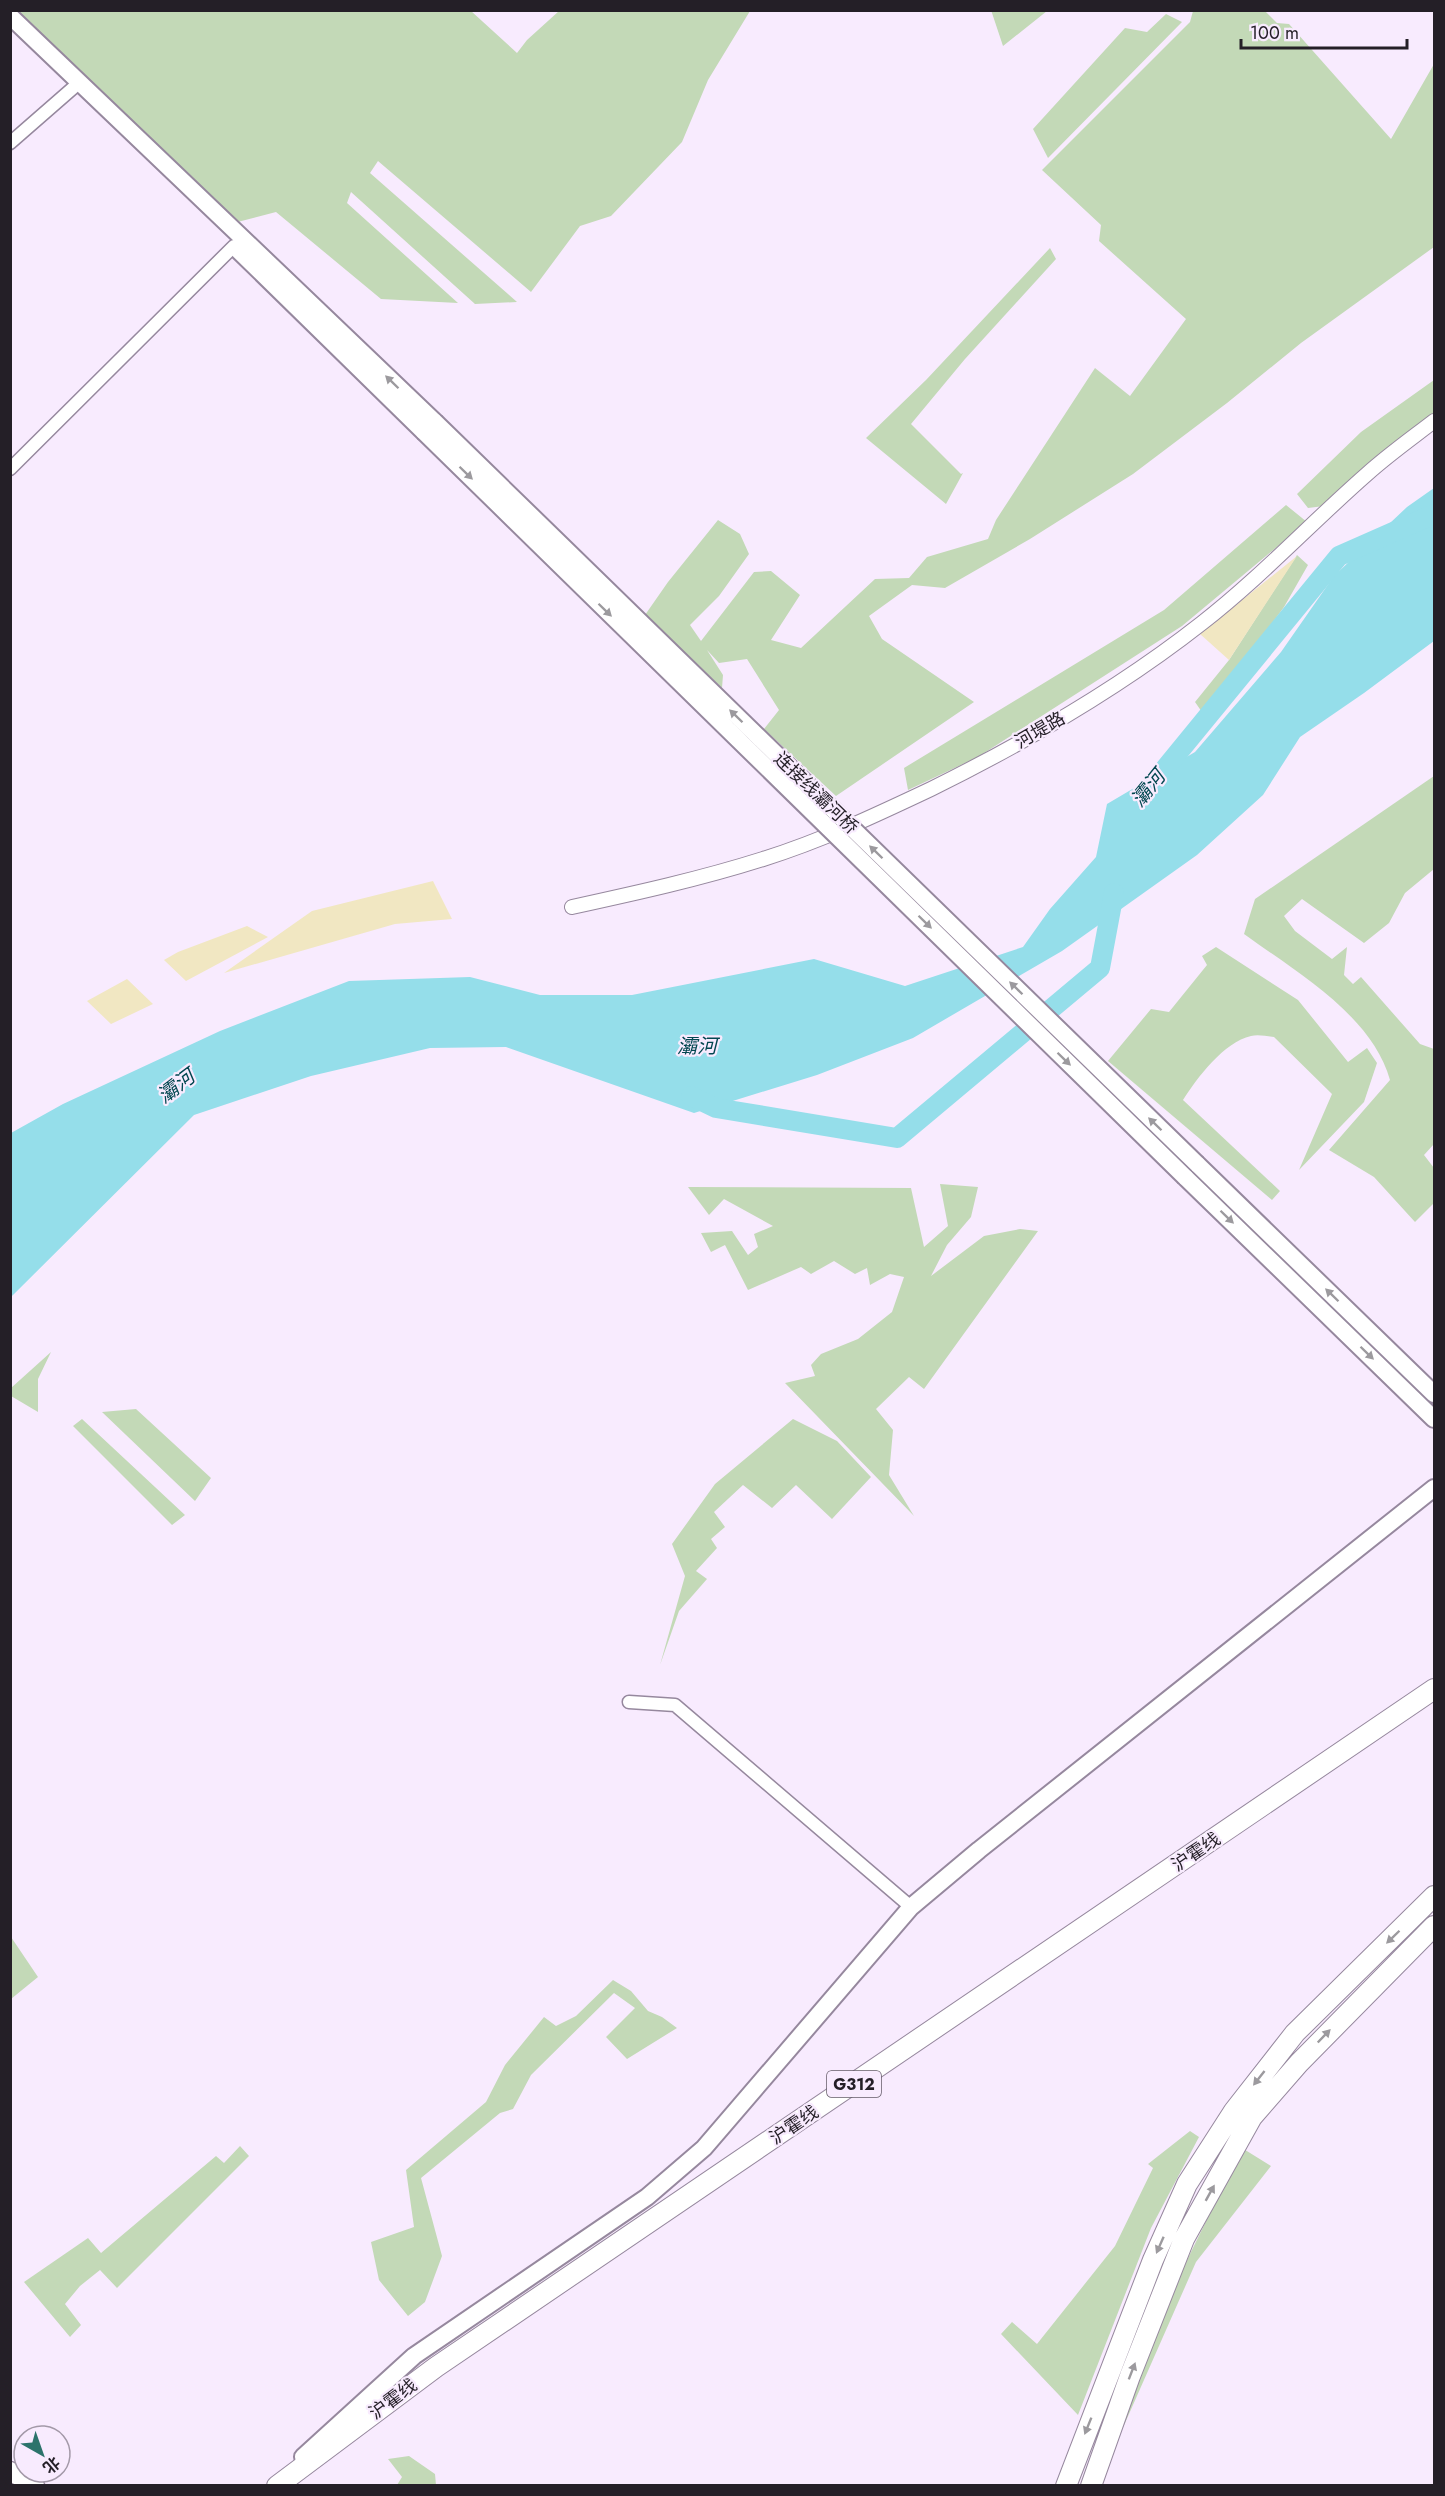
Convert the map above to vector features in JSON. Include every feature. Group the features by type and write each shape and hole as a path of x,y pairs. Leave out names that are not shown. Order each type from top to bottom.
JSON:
{"highway":[{"name":"沪霍线","path":"277,2486 436,2367 1434,1689"},
{"path":"1066,2486 1153,2260 1187,2184 1234,2111 1295,2032 1434,1896"},
{"path":"1091,2486 1130,2376 1184,2239 1252,2117 1299,2063 1434,1926"}],"main road":[{"path":"10,16 429,427"},
{"path":"10,28 234,246 429,427"},
{"name":"连接线灞河桥","path":"429,427 1434,1394"},
{"name":"连接线灞河桥","path":"429,427 1185,1177 1434,1419"},
{"path":"272,2486 414,2356 647,2197 704,2148 910,1907 1434,1488"},
{"path":"10,2471 35,2486"}],"street":[{"path":"10,143 73,88"},
{"path":"10,469 234,246"},
{"name":"河堤路","path":"572,907 674,884 764,859 824,838 974,767 1048,727 1154,660 1202,622 1258,577 1367,474 1434,421"},
{"path":"629,1702 675,1705 910,1907"}],"green space":[{"path":"991,10 1047,10 1047,11 1003,46"},
{"path":"10,11 471,11 517,53 527,40 559,11 750,11 708,80 682,142 611,216 580,226 531,292 378,161 370,173 517,302 475,304 351,192 347,203 458,303 381,299 276,212 226,225"},
{"path":"1193,11 1265,11 1277,23 1289,24 1391,139 1434,64 1434,247 1301,343 1227,403 1133,474 1030,539 945,588 912,585 869,616 882,639 974,702 836,796 764,729 779,710 747,659 719,663 707,650 723,675 722,688 645,615 668,582 718,520 740,534 749,554 719,596 690,625 701,641 754,572 771,571 800,595 771,640 801,648 875,579 909,578 927,557 988,539 996,520 1095,368 1130,396 1186,319 1099,241 1101,225 1042,170 1190,22"},
{"path":"1166,14 1182,22 1048,158 1033,129 1125,28 1147,32"},
{"path":"1050,248 1056,259 965,359 911,424 961,474 963,473 946,504 866,438 926,380"},
{"path":"1434,380 1434,415 1324,506 1308,508 1297,494 1361,432"},
{"path":"1286,505 1307,522 1182,626 978,757 908,790 904,768 1164,610"},
{"path":"1297,555 1308,565 1284,607 1204,715 1195,702 1229,660"},
{"path":"1434,776 1434,869 1405,893 1389,923 1364,943 1302,899 1284,916 1295,931 1332,959 1347,947 1344,975 1353,984 1361,977 1420,1044 1434,1049 1434,1144 1424,1155 1434,1168 1434,1203 1415,1222 1374,1177 1329,1150 1390,1080 1381,1057 1367,1035 1350,1015 1330,997 1244,934 1255,899"},
{"path":"1216,947 1298,1000 1348,1062 1367,1048 1377,1063 1364,1102 1299,1170 1332,1094 1274,1037 1256,1035 1231,1045 1212,1062 1196,1082 1183,1100 1280,1191 1272,1200 1108,1061 1151,1009 1169,1012 1207,965 1202,956"},
{"path":"940,1184 978,1187 971,1217 947,1245 931,1276 984,1236 1020,1229 1038,1231 924,1389 909,1377 876,1409 893,1430 889,1475 914,1516 785,1383 815,1376 811,1365 821,1354 858,1339 892,1312 904,1277 890,1274 870,1285 867,1268 855,1274 834,1261 811,1274 801,1267 748,1290 725,1245 711,1252 701,1233 732,1231 748,1255 758,1247 754,1234 773,1226 724,1199 709,1215 688,1187 911,1188 924,1247 948,1226"},
{"path":"51,1352 38,1379 38,1412 11,1396 11,1388"},
{"path":"136,1409 211,1478 195,1501 102,1412"},
{"path":"82,1419 185,1515 172,1525 73,1426"},
{"path":"793,1419 837,1441 871,1477 832,1519 796,1485 772,1508 743,1485 714,1512 725,1527 711,1539 717,1548 696,1571 707,1579 679,1611 660,1665 685,1576 672,1544 715,1484"},
{"path":"11,1937 38,1977 10,1999"},
{"path":"613,1980 631,1991 648,2011 662,2017 677,2028 627,2059 606,2037 635,2008 614,1993 531,2075 513,2109 500,2113 421,2178 442,2256 425,2302 408,2316 379,2280 371,2242 414,2227 406,2170 486,2102 505,2065 544,2017 556,2026 576,2016"},
{"path":"1190,2131 1199,2137 1151,2228 1078,2415 1001,2334 1012,2322 1037,2344 1115,2246 1153,2168 1148,2164"},
{"path":"240,2146 249,2156 117,2288 100,2270 80,2286 65,2304 81,2325 70,2337 24,2282 88,2238 101,2253 216,2156 224,2163"},
{"path":"1242,2148 1271,2166 1196,2262 1114,2448 1163,2309"},
{"path":"409,2456 435,2474 436,2485 397,2485 402,2477 388,2459"}],"sand":[{"path":"1297,556 1229,660 1200,634"},
{"path":"433,881 452,919 395,924 224,973 312,911"},
{"path":"247,926 268,937 186,981 164,960 178,952"},
{"path":"127,979 153,1004 111,1024 87,1001"}],"water":[{"name":"灞河","path":"1434,488 1434,641 1300,737 1263,795 1197,855 1062,951 913,1038 817,1075 694,1113 506,1047 430,1048 311,1076 194,1115 11,1297 11,1133 63,1104 220,1031 349,981 470,977 540,995 632,995 814,959 905,986 1023,947 1050,909 1096,857 1107,804 1195,752 1281,652 1334,576 1407,507"}],"waterway":[{"name":"灞河","path":"1145,793 1339,556 1434,514"},
{"name":"灞河","path":"691,1096 716,1108 897,1138 1100,968 1114,893"}]}
